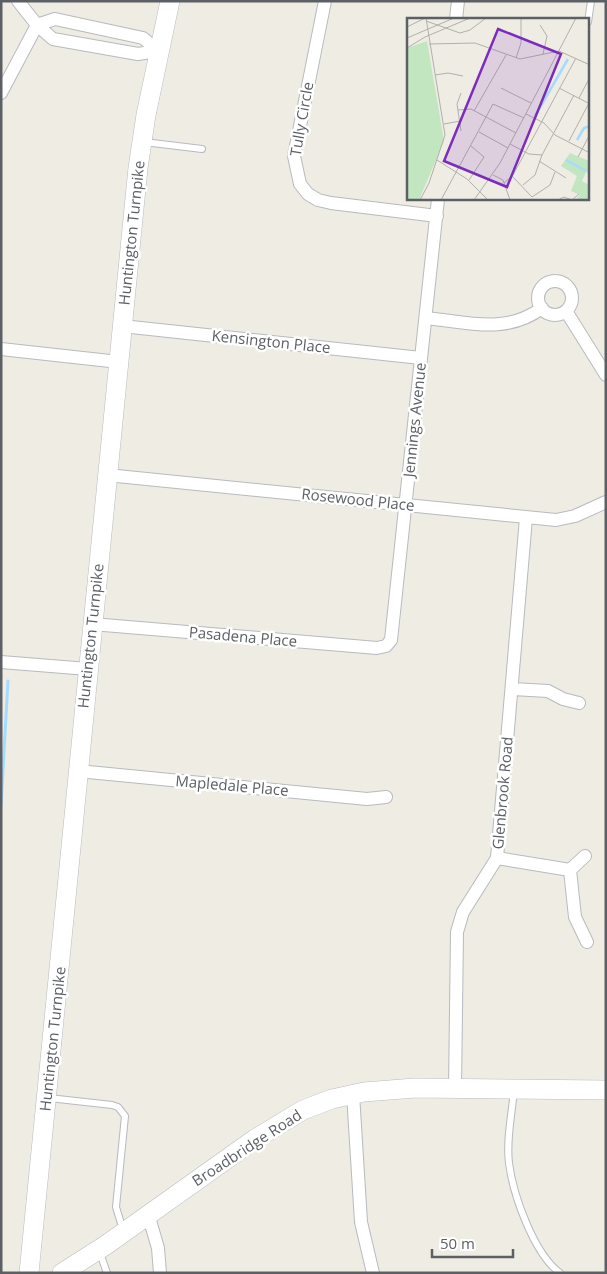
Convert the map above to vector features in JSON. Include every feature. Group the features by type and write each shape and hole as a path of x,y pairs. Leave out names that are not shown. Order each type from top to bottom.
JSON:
{"main road":[{"name":"Huntington Turnpike","path":"29,1273 48,1098 118,362 142,141 158,51 170,1"},
{"name":"Broadbridge Road","path":"62,1273 283,1121 319,1104 353,1094 416,1088 606,1090"}],"street":[{"path":"18,1 37,25 53,39 138,54 158,51"},
{"name":"Tully Circle","path":"325,1 294,156 300,184 308,194 318,200 437,216"},
{"path":"456,18 458,1"},
{"path":"1,92 37,25 55,19 143,38 158,51"},
{"name":"Jennings Avenue","path":"391,640 438,200"},
{"path":"551,281 557,281 567,286 572,296 572,301 566,311 550,314 542,308 538,298 542,287 551,281"},
{"path":"426,318 502,326 526,319 542,308"},
{"path":"566,311 606,375"},
{"name":"Kensington Place","path":"122,326 421,358"},
{"path":"1,349 118,362"},
{"name":"Rosewood Place","path":"107,475 556,520 566,518 606,502"},
{"name":"Glenbrook Road","path":"455,1088 457,932 463,912 497,858 513,689 526,518"},
{"name":"Pasadena Place","path":"92,624 377,648 386,646 391,640"},
{"path":"1,662 88,670"},
{"path":"513,689 548,691 579,703"},
{"name":"Mapledale Place","path":"78,771 366,799 386,797"},
{"path":"570,870 585,856"},
{"path":"497,858 570,870"},
{"path":"570,870 575,917 587,942"},
{"path":"353,1094 360,1222 373,1273"},
{"path":"148,1214 158,1248 160,1273"}],"lane":[{"path":"589,18 591,1"},
{"path":"142,141 202,149"},
{"path":"514,1089 509,1162 515,1190 531,1232 550,1265 560,1273"},
{"path":"48,1098 112,1104 122,1111 125,1116 116,1207 124,1232"},
{"path":"99,1249 107,1273"}],"waterway":[{"path":"1,805 8,681"}]}
